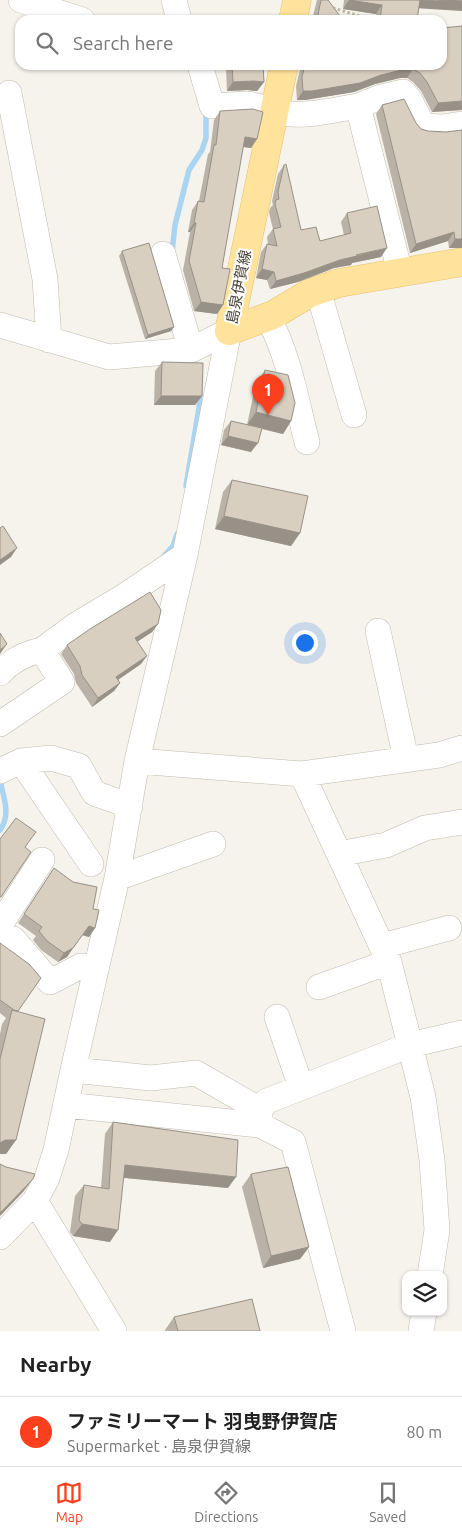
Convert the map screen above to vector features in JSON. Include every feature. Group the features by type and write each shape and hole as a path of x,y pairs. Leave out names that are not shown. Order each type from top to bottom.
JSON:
{"main road":[{"path":"294,15 297,0"},
{"name":"島泉伊賀線","path":"229,331 283,70"},
{"name":"島泉伊賀線","path":"229,331 268,317 310,293 339,283 462,262"}],"street":[{"path":"21,0 67,15"},
{"path":"174,0 178,15"},
{"path":"201,70 212,106 248,104 300,116 321,114 358,106 378,98 403,92 410,100 424,126 441,127 462,124"},
{"path":"9,93 45,279 49,340"},
{"path":"358,106 400,272"},
{"path":"163,254 192,350"},
{"path":"318,290 354,415"},
{"path":"268,317 285,355 307,442"},
{"path":"0,325 109,357 192,350 229,331"},
{"path":"0,1237 35,1200 38,1176 56,1150 117,878 137,762 185,555 229,331"},
{"path":"0,673 5,667 28,652 42,650 76,625 185,555"},
{"path":"378,631 406,759"},
{"path":"0,724 62,682 42,650"},
{"path":"137,762 302,774 439,755 462,748"},
{"path":"91,864 10,766 51,758 79,766 94,793 130,806"},
{"path":"302,774 385,954 410,1045 423,1097 432,1160 437,1230 431,1271"},
{"path":"339,854 386,845 425,828 462,822"},
{"path":"117,878 213,844"},
{"path":"0,925 42,860"},
{"path":"320,987 385,954 449,928"},
{"path":"0,939 13,939 50,982 81,966 96,968"},
{"path":"277,1017 301,1087"},
{"path":"260,1117 266,1101 410,1045 462,1033"},
{"path":"73,1070 150,1078 196,1073 293,1142 343,1331"},
{"path":"66,1105 260,1117"},
{"path":"35,1200 114,1331"},
{"path":"421,1331 423,1316"}],"path":[{"path":"326,6 356,15"}],"building":[{"path":"321,0 328,0 339,15 318,15"},
{"path":"349,0 420,0 418,15 381,15 382,5"},
{"path":"462,26 462,101 438,103 427,82 420,73 415,70 447,70 447,28"},
{"path":"232,70 263,70 264,82 233,82"},
{"path":"304,70 402,70 360,83 312,91 303,91"},
{"path":"404,99 421,129 446,132 462,130 462,239 455,239 454,232 416,244 382,105"},
{"path":"253,109 263,112 257,139 245,137 222,268 230,269 223,305 201,302 189,261 198,201 204,202 214,145 216,145 220,111"},
{"path":"286,164 301,230 316,227 320,241 351,233 347,213 377,206 387,248 356,255 276,281 274,272 262,269 267,244 277,246 273,229 281,227 275,204 276,200 279,199 278,192 284,165"},
{"path":"149,243 174,327 148,335 122,251"},
{"path":"162,362 203,363 202,396 161,396"},
{"path":"265,370 288,375 295,403 291,421 256,412"},
{"path":"231,421 262,428 258,443 228,436"},
{"path":"232,480 308,496 300,533 224,516"},
{"path":"3,526 17,548 0,560 0,528"},
{"path":"150,592 161,610 158,624 135,638 147,656 116,677 120,683 98,698 82,675 80,666 67,645"},
{"path":"0,633 7,644 0,650"},
{"path":"16,818 36,832 25,847 31,852 0,897 0,839"},
{"path":"54,868 73,882 97,887 93,909 99,910 95,928 89,926 73,948 64,953 47,941 39,931 42,927 24,914"},
{"path":"0,943 29,964 41,978 18,1011 0,1000"},
{"path":"12,1010 45,1019 16,1140 5,1140 0,1143 0,1059"},
{"path":"113,1122 238,1140 236,1177 125,1165 118,1230 82,1224 79,1220 84,1185 109,1189"},
{"path":"0,1164 35,1174 33,1179 0,1213"},
{"path":"288,1167 309,1247 271,1256 251,1174"},
{"path":"252,1299 260,1331 178,1331 174,1317"}],"waterway":[{"path":"172,252 175,225 189,170 202,150 206,138 206,111"},
{"path":"186,486 200,394"},
{"path":"164,556 173,546 177,534"},
{"path":"0,781 6,812 0,830"}],"place":[{"name":"ファミリーマート 羽曳野伊賀店","path":"268,415"}]}
